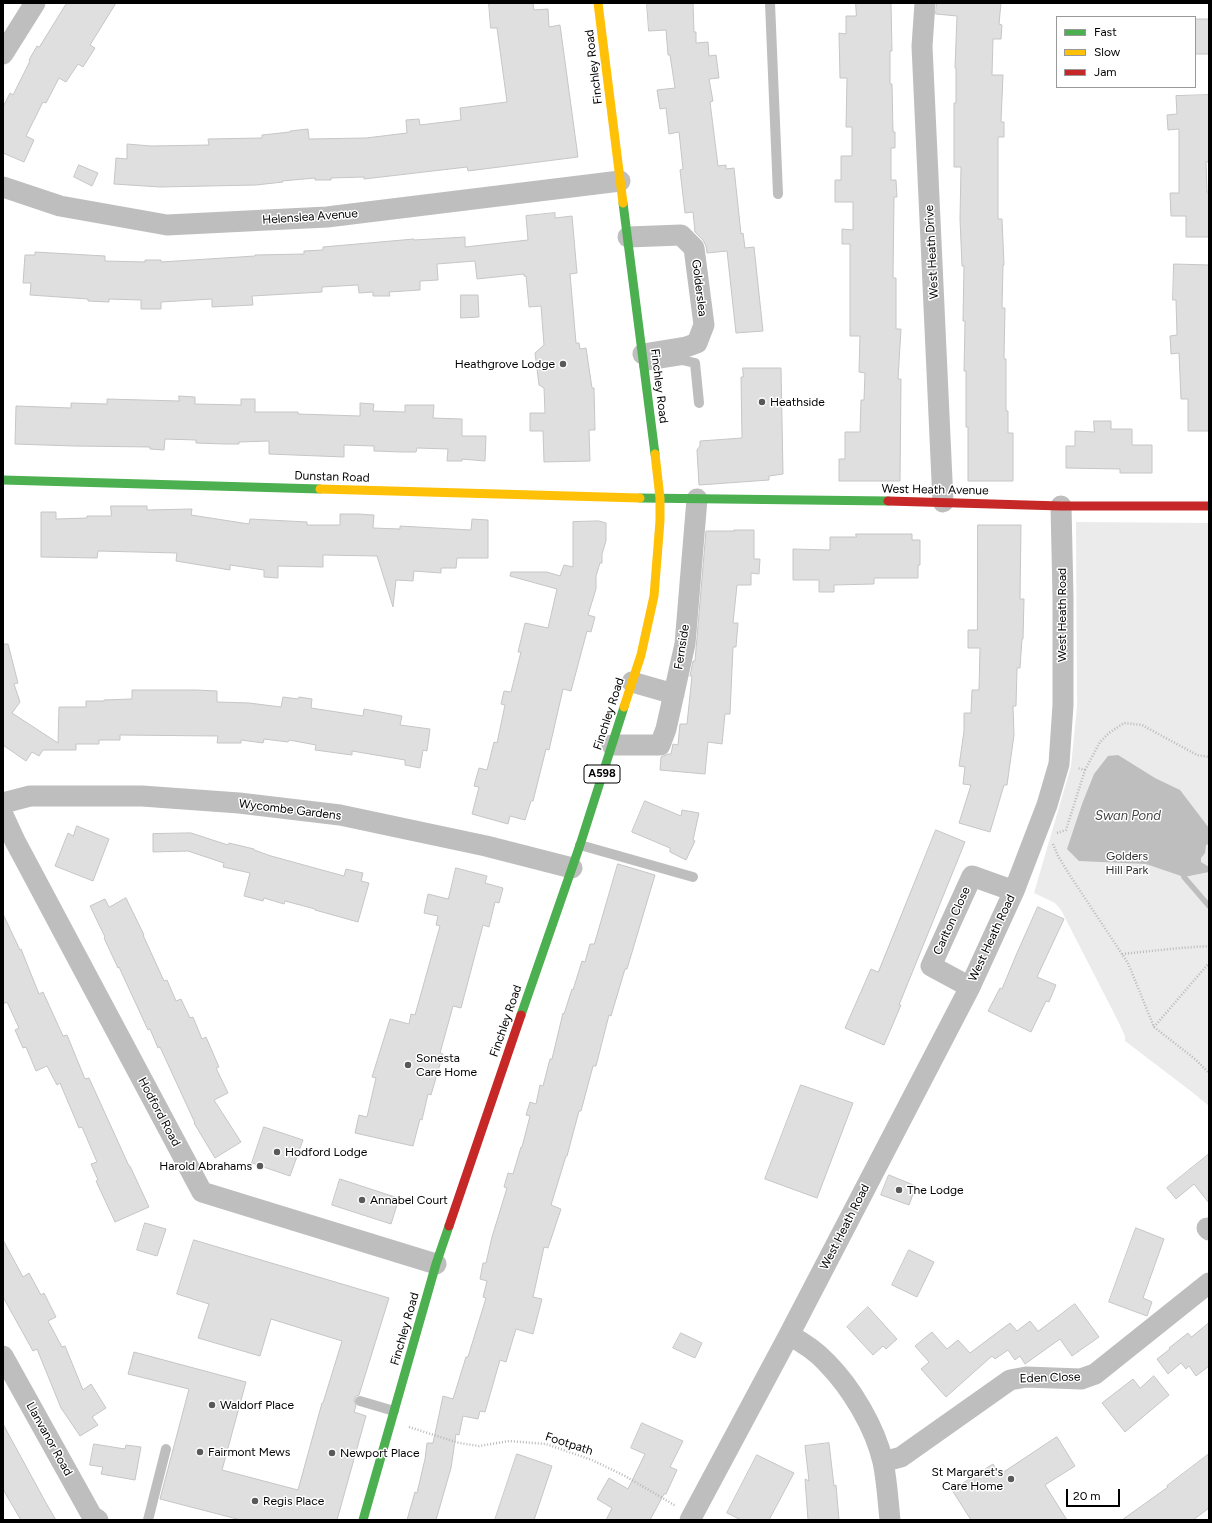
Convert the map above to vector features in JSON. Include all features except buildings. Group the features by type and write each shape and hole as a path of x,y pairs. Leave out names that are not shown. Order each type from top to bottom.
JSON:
{"main road":[{"name":"Finchley Road","path":"363,1520 436,1264 580,845 632,682 648,626 654,596 660,498 644,360 598,3"},
{"name":"Dunstan Road","path":"3,480 660,498"},
{"name":"West Heath Avenue","path":"660,498 944,502 1061,506 1209,506"}],"street":[{"path":"8,46 18,3"},
{"path":"8,46 35,3"},
{"name":"West Heath Drive","path":"925,3 922,46 944,502"},
{"name":"Helenslea Avenue","path":"3,187 60,206 167,225 327,217 620,181"},
{"name":"Golderslea","path":"628,237 681,235 694,248 704,325 697,343 644,360"},
{"name":"Fernside","path":"612,746 660,745 666,729 685,644 697,499"},
{"name":"West Heath Road","path":"691,1518 789,1335 970,987 1014,891 1047,805 1058,764 1063,705 1061,506"},
{"path":"632,682 674,694"},
{"name":"Wycombe Gardens","path":"3,802 30,796 142,796 239,803 340,815 486,846 572,868"},
{"name":"Hodford Road","path":"3,815 202,1192 436,1264"},
{"name":"Carlton Close","path":"970,987 931,966 972,876 1014,891"},
{"name":"Eden Close","path":"883,1462 901,1457 1010,1380 1026,1377 1081,1379 1095,1374 1209,1283"},
{"path":"789,1335 803,1343 826,1361 856,1398 872,1431 883,1462 890,1520"},
{"name":"Llanvanor Road","path":"3,1356 92,1516 98,1520"}],"lane":[{"path":"770,3 778,194"},
{"path":"644,360 682,360 695,362 699,403"},
{"path":"580,845 693,877"},
{"path":"360,1401 394,1411"},
{"path":"148,1520 166,1449"}],"path":[{"path":"1054,838 1055,834 1066,830 1085,770 1100,742 1109,733 1124,724 1142,725 1197,755 1209,757"},
{"path":"1058,764 1085,770"},
{"path":"1052,842 1068,874 1128,964 1154,1027 1195,1059 1209,1073"},
{"path":"1122,954 1209,946"},
{"path":"1154,1027 1209,963"},
{"name":"Footpath","path":"405,1426 460,1444 479,1446 509,1441 546,1444 592,1460 625,1476 691,1518"}],"green space":[{"name":"Golders Hill Park","path":"1076,522 1209,523 1209,1106 1125,1041 1125,1036 1117,1019 1061,910 1055,903 1034,893 1071,766 1077,707"}],"water":[{"name":"Swan Pond","path":"1118,755 1155,778 1180,790 1209,828 1209,844 1206,845 1205,853 1201,858 1201,862 1209,867 1209,872 1184,877 1146,864 1079,861 1067,849 1094,774 1108,756"}],"waterway":[{"path":"1184,877 1209,906"}],"traffic: fast":[{"path":"623,203 655,454"},
{"path":"3,480 320,489"},
{"path":"640,498 888,501"},
{"path":"521,1015 580,845 624,707"},
{"path":"363,1520 436,1264 449,1226"}],"traffic: slow":[{"path":"598,3 623,203"},
{"path":"624,707 641,655 654,596 660,521 660,498 655,454"},
{"path":"320,489 640,498"}],"traffic: jam":[{"path":"888,501 1061,506 1209,506"},
{"path":"449,1226 521,1015"}],"place":[{"name":"Heathgrove Lodge","path":"563,364"},
{"name":"Heathside","path":"762,402"},
{"name":"Sonesta Care Home","path":"408,1065"},
{"name":"Hodford Lodge","path":"277,1152"},
{"name":"Harold Abrahams","path":"260,1166"},
{"name":"The Lodge","path":"899,1190"},
{"name":"Annabel Court","path":"362,1200"},
{"name":"Waldorf Place","path":"212,1405"},
{"name":"Fairmont Mews","path":"200,1452"},
{"name":"Newport Place","path":"332,1453"},
{"name":"St Margaret's Care Home","path":"1011,1479"},
{"name":"Regis Place","path":"255,1501"}]}
